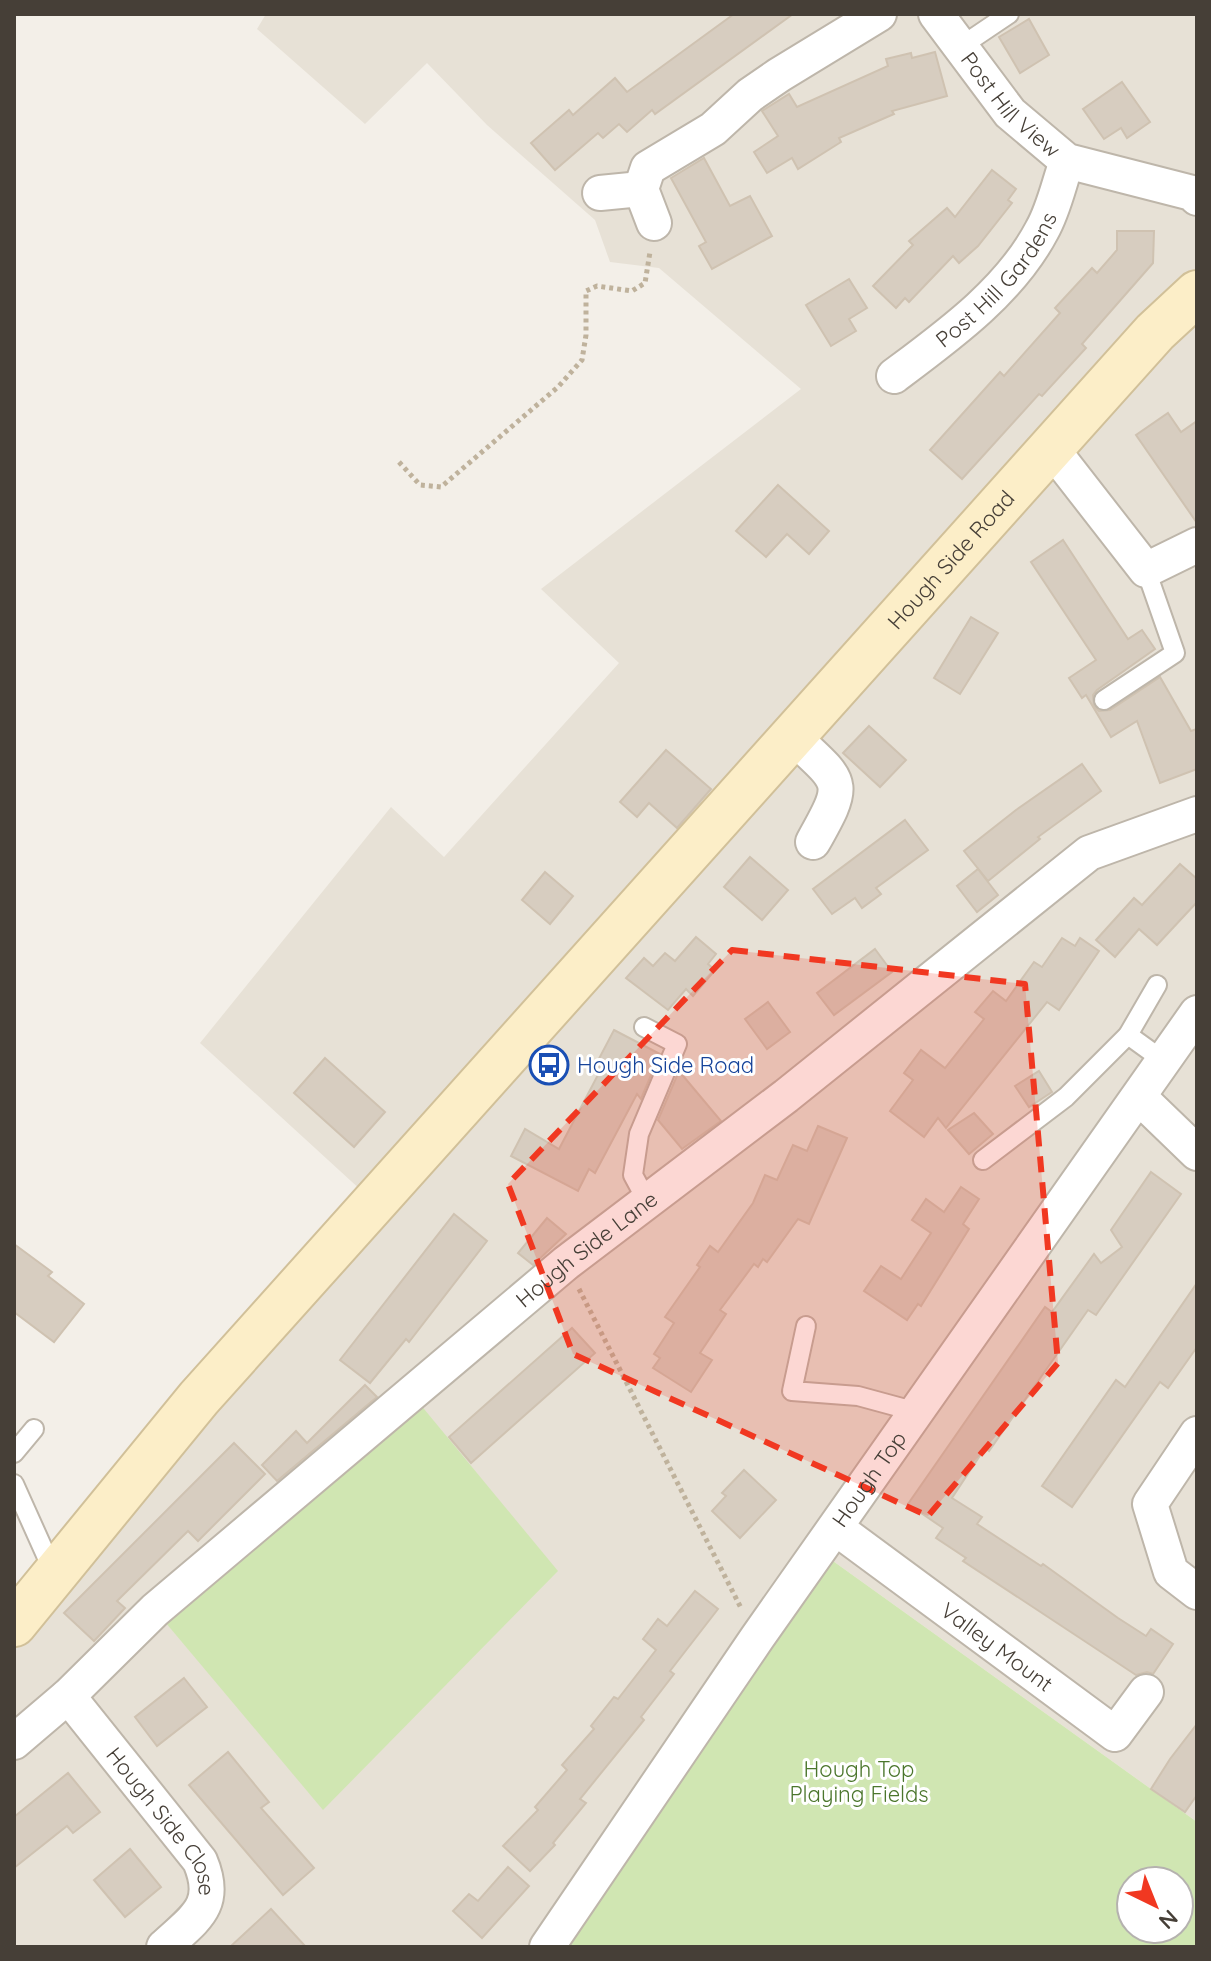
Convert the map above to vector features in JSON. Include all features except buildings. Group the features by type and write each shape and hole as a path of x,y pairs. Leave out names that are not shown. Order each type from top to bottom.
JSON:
{"main road":[{"name":"Hough Side Road","path":"14,1624 199,1398 1155,332 1197,293"}],"street":[{"path":"654,223 641,189 648,168 713,129 750,95 779,75 879,14"},
{"name":"Post Hill View","path":"936,14 1010,113 1067,161 1192,193 1197,198"},
{"name":"Post Hill Gardens","path":"894,376 939,342 1005,283 1043,230 1067,161"},
{"path":"600,193 641,189"},
{"path":"1051,448 1146,570 1197,545"},
{"path":"793,737 834,777 837,792 833,807 813,842"},
{"name":"Hough Side Lane","path":"14,1742 68,1696 155,1610 566,1263 786,1096 1089,853 1197,814"},
{"name":"Hough Top","path":"547,1947 757,1638 1197,1013"},
{"path":"1139,1097 1197,1153"},
{"path":"1197,1434 1150,1504 1171,1572 1197,1592"},
{"name":"Valley Mount","path":"836,1528 1115,1734 1146,1692"},
{"name":"Hough Side Close","path":"68,1696 200,1861 207,1877 205,1906 164,1947"}],"lane":[{"path":"960,47 1009,14"},
{"path":"1104,700 1175,653 1146,570"},
{"path":"983,1160 1066,1097 1128,1035 1157,985"},
{"path":"644,1027 677,1044 639,1134 633,1175 647,1201"},
{"path":"1128,1035 1164,1061"},
{"path":"806,1326 792,1391 858,1396 917,1412"},
{"path":"14,1453 34,1429"},
{"path":"14,1484 54,1573"}],"path":[{"path":"399,462 420,485 441,487 558,387 582,360 586,335 586,291 597,286 632,291 645,283"},
{"path":"566,1263 757,1638"}],"highlighted area":[{"path":"732,950 1025,984 1058,1363 928,1516 573,1354 508,1184"}],"shaded area":[{"path":"266,14 1197,14 1197,1822 819,1551 547,1947 14,1947 14,1624 375,1203 200,1043 391,807 444,857 619,663 541,589 801,389 659,268 610,262 595,220 487,125 427,63 365,124 257,29"}],"green space":[{"path":"410,1392 558,1571 323,1810 155,1610"},
{"name":"Hough Top Playing Fields","path":"819,1551 1197,1822 1197,1947 547,1947"}],"place":[{"name":"Hough Side Road","path":"549,1065"}]}
